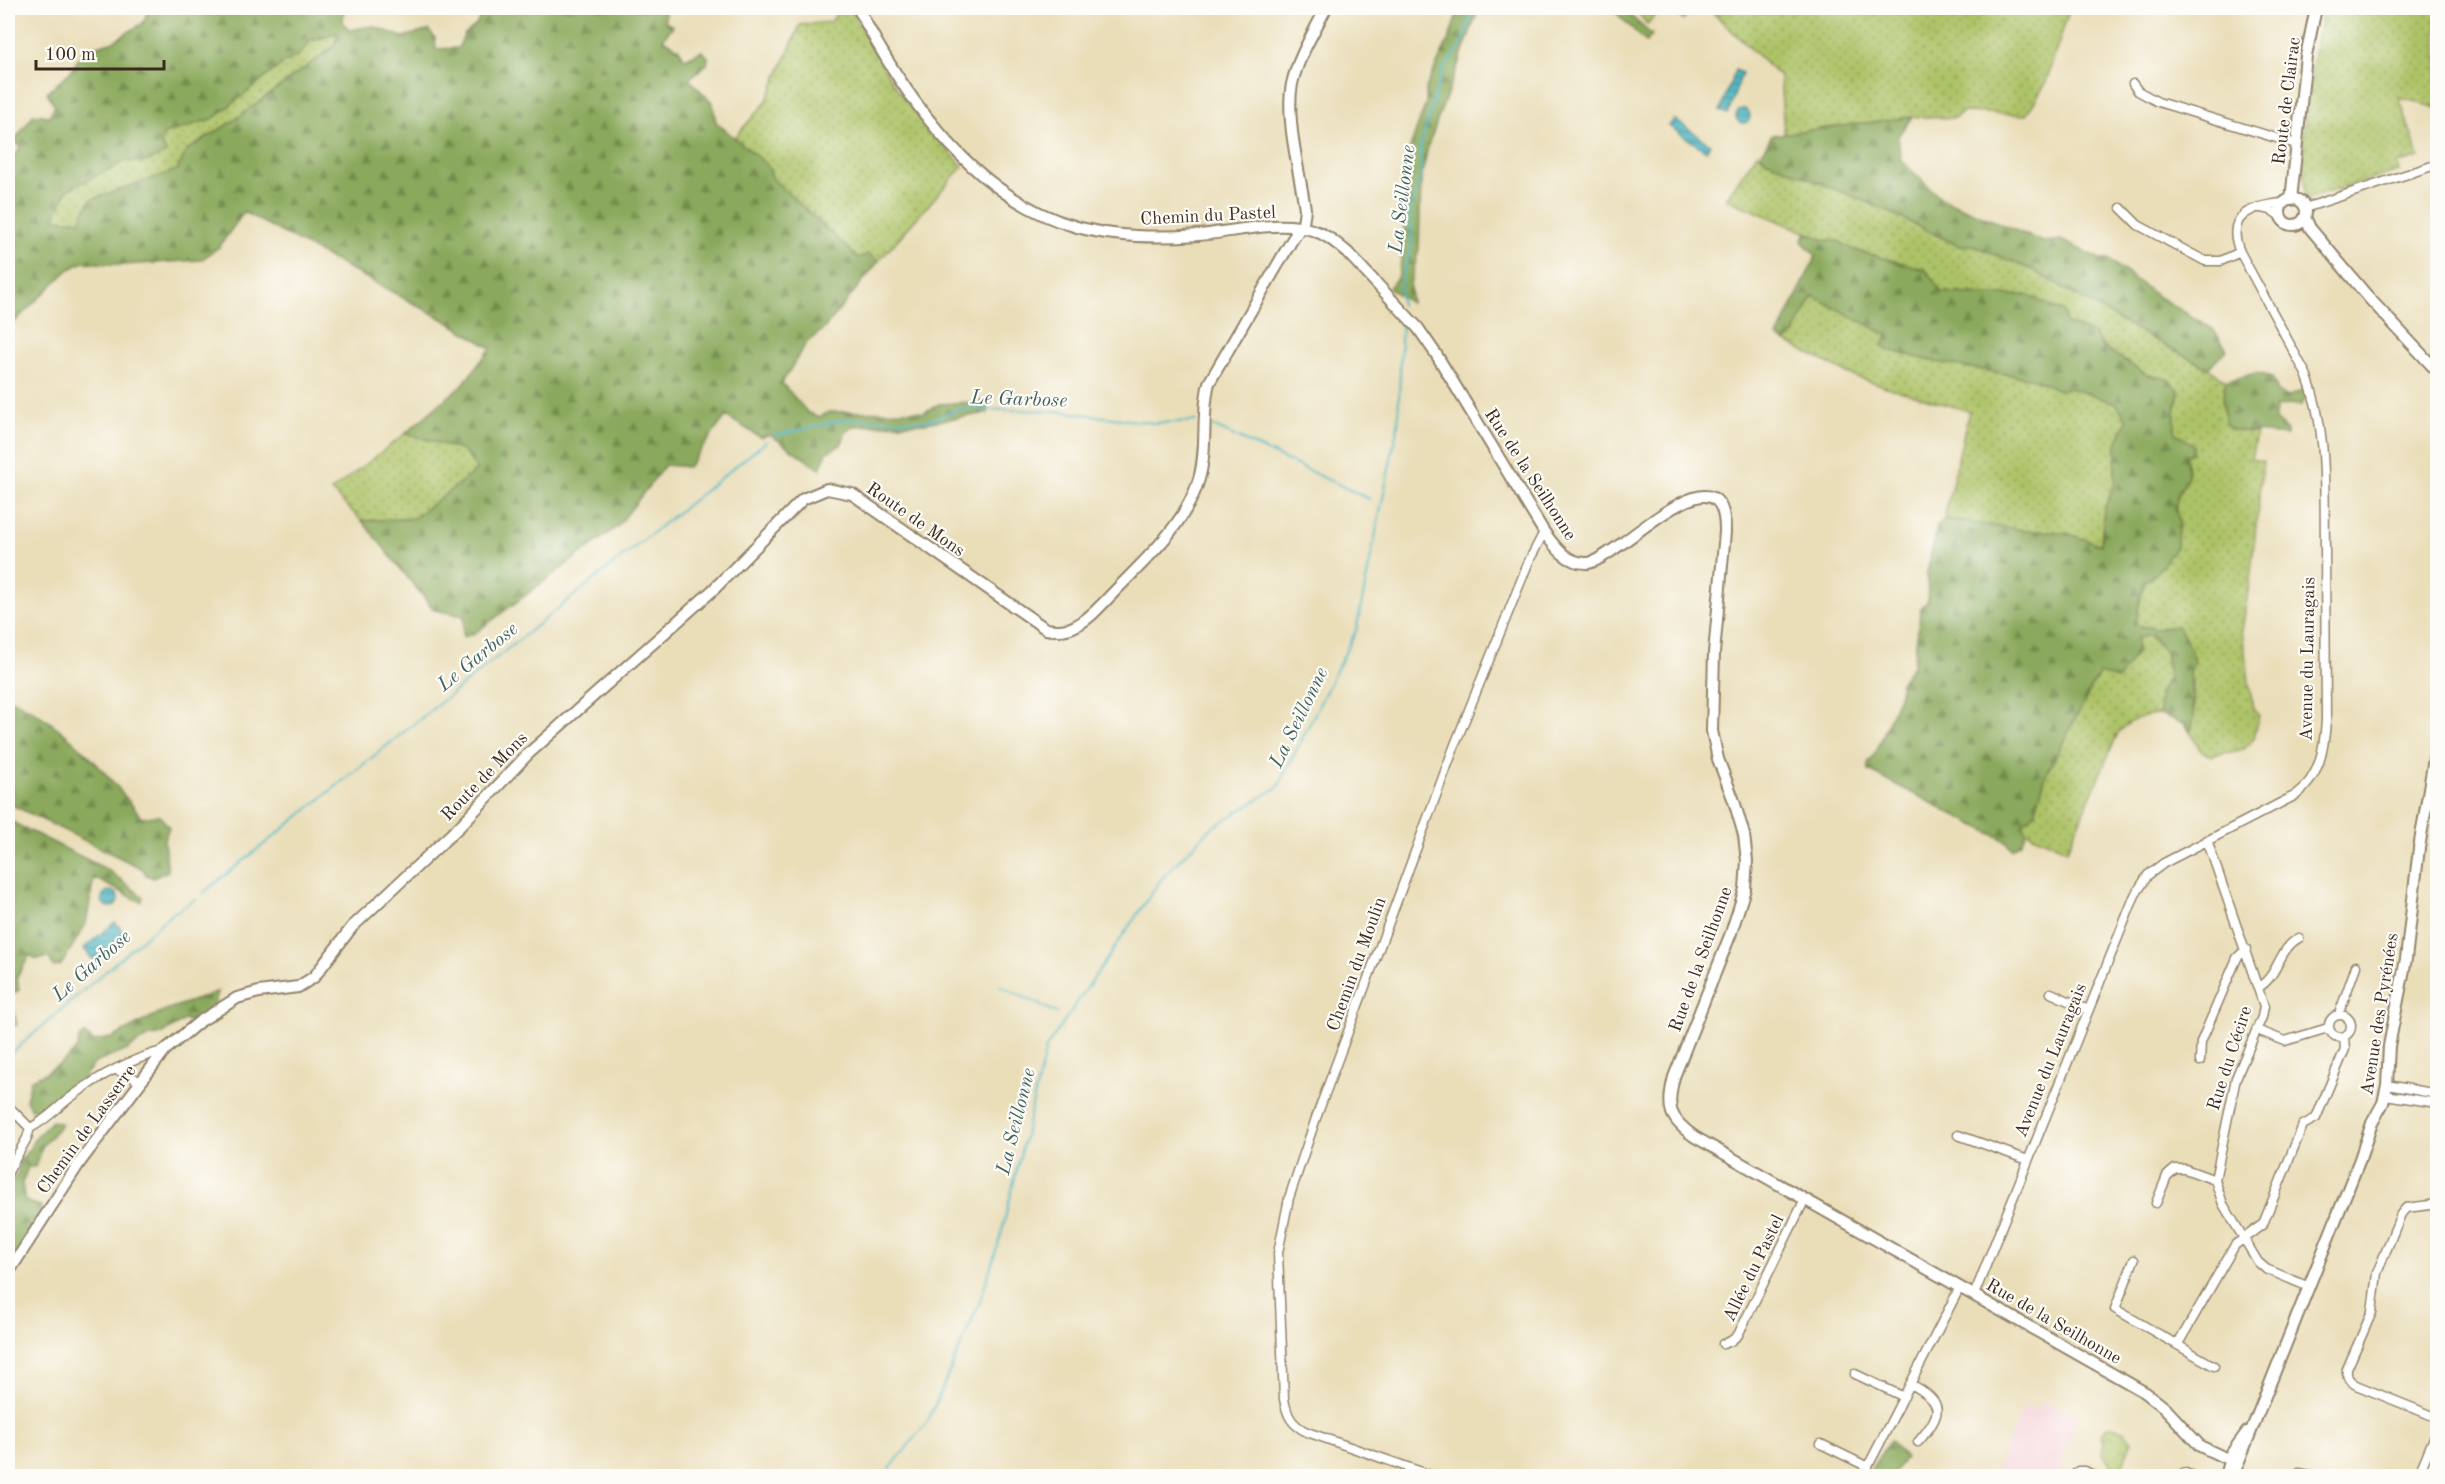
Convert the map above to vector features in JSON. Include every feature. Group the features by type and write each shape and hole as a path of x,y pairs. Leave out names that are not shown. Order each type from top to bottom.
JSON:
{"street":[{"name":"Chemin du Pastel","path":"858,8 887,60 932,122 988,180 1024,205 1075,226 1098,232 1138,236 1198,235 1278,227 1300,228"},
{"name":"Route de Mons","path":"152,1065 165,1050 199,1022 237,998 259,992 298,987 314,977 352,927 460,826 528,754 713,590 793,508 811,494 827,489 852,494 1046,629 1065,630 1083,622 1152,553 1173,528 1191,500 1203,462 1205,407 1209,383 1305,218 1291,120 1290,94 1301,58 1326,8"},
{"name":"Route de Clairac","path":"2280,216 2287,201 2306,56 2316,8"},
{"path":"2133,84 2138,92 2158,102 2296,144"},
{"path":"2254,208 2271,210 2289,225 2303,216 2438,164"},
{"path":"2254,208 2287,201 2300,201 2303,216 2310,228 2369,298 2438,372"},
{"path":"2121,208 2138,225 2205,261 2221,261 2240,252"},
{"name":"Avenue du Lauragais","path":"1974,1295 2088,1010 2135,895 2143,881 2164,863 2281,803 2303,789 2311,781 2320,760 2326,721 2324,462 2318,409 2297,356 2240,252 2235,238 2237,224 2244,214 2254,208"},
{"name":"Rue de la Seilhonne","path":"1300,228 1310,229 1333,241 1347,252 1418,328 1544,532 1563,555 1572,560 1588,563 1608,555 1683,501 1692,497 1707,497 1720,506 1723,512 1725,532 1714,653 1712,731 1718,759 1744,835 1747,861 1745,890 1731,933 1674,1077 1669,1100 1673,1118 1686,1131 2146,1393 2165,1408 2200,1446 2233,1462"},
{"name":"Chemin du Moulin","path":"1433,1476 1307,1432 1292,1423 1284,1399 1278,1267 1280,1238 1289,1198 1316,1118 1456,742 1529,561 1544,532"},
{"name":"Avenue des Pyrénées","path":"2225,1476 2254,1419 2309,1287 2386,1090 2389,1046 2406,959 2421,838 2438,735"},
{"name":"Rue du Cécire","path":"2208,840 2259,987 2264,1011 2236,1078 2217,1164 2216,1180 2223,1204 2263,1267 2309,1287"},
{"path":"2259,987 2272,976 2288,945 2299,938"},
{"path":"2200,1061 2201,1042 2237,958 2246,949"},
{"path":"2344,1037 2334,1036 2328,1028 2330,1019 2339,1014 2356,966"},
{"path":"2051,993 2088,1010"},
{"path":"2178,1344 2235,1245 2263,1224 2303,1125 2316,1118 2345,1049 2344,1037 2350,1030 2351,1025 2347,1017 2339,1014"},
{"path":"2257,1030 2285,1041 2328,1028"},
{"name":"Route de Mons","path":"27,1125 44,1121 87,1085 116,1070 165,1050"},
{"name":"Chemin de Lasserre","path":"8,1274 80,1162 152,1065"},
{"path":"116,1070 130,1075 139,1082"},
{"path":"2386,1090 2438,1094"},
{"path":"2386,1090 2438,1103"},
{"path":"8,1106 27,1125 27,1138 8,1172"},
{"path":"1958,1135 2028,1160"},
{"path":"2156,1203 2167,1176 2175,1169 2185,1169 2216,1180"},
{"name":"Allée du Pastel","path":"1723,1344 1738,1335 1805,1199"},
{"path":"2438,1204 2406,1208 2401,1214 2377,1273 2372,1312 2347,1369 2347,1375 2351,1383 2438,1418"},
{"path":"2134,1260 2115,1309 2214,1366"},
{"path":"1863,1476 1960,1287"},
{"path":"1855,1374 1904,1396"},
{"path":"1911,1384 1934,1398 1936,1404 1935,1418 1918,1442"},
{"path":"2418,1476 2438,1428"},
{"path":"1821,1444 1868,1467"},
{"path":"2428,1476 2438,1453"},
{"name":"Avenue des Pyrénées","path":"2233,1462 2233,1476"},
{"path":"2074,1476 2078,1471 2085,1471 2095,1476"},
{"path":"2180,1476 2185,1473 2193,1476"},
{"path":"2299,1473 2315,1476"}],"shaded area":[{"path":"2042,1402 2079,1416 2058,1466 2064,1469 2067,1476 1994,1476 2025,1406 2038,1411"}],"green space":[{"path":"147,8 344,8 343,23 349,30 372,26 403,37 429,30 435,38 436,49 458,48 465,34 476,25 485,8 638,8 642,10 665,8 665,22 673,26 663,39 679,49 685,59 702,51 708,57 707,64 689,79 713,103 716,122 767,165 773,179 858,258 869,254 878,262 824,329 806,343 782,383 808,413 820,417 829,412 916,411 923,413 939,404 986,401 988,413 925,423 853,426 846,432 841,445 827,452 820,469 769,434 761,438 726,416 688,467 665,465 618,526 475,633 463,637 464,616 434,610 362,521 414,518 477,470 464,451 406,433 463,384 491,348 448,322 244,212 219,247 201,260 123,265 83,262 68,270 8,328 8,165 20,148 15,140 34,114 49,116 55,106 47,93 71,71 84,50 114,41 143,23","holes":["336,33 334,46 232,122 187,150 177,170 90,200 80,221 54,219 67,190 126,161 146,162 166,153 161,142 164,134 214,118 282,64 300,54 309,41"]},
{"path":"840,8 850,8 893,83 925,125 963,166 878,262 869,254 858,258 773,179 767,165 734,138 766,102 800,25 831,22"},
{"path":"1459,8 1479,8 1428,146 1421,180 1419,249 1410,284 1411,303 1389,288 1399,275 1409,151 1426,103 1426,88 1450,36"},
{"path":"1611,8 1632,8 1631,16 1652,35 1646,42"},
{"path":"1645,8 1662,8 1647,24 1639,14"},
{"path":"1671,8 1696,8 1683,20"},
{"path":"1708,8 2070,8 2045,85 2026,115 1964,112 1954,118 1912,117 1784,134 1780,77"},
{"path":"2324,8 2437,8 2437,108 2399,97 2419,157 2397,164 2399,171 2309,198 2305,196 2303,139 2315,45"},
{"path":"336,32 334,46 232,122 187,150 178,170 90,200 80,221 53,219 67,190 126,160 142,163 166,152 161,142 164,134 214,118 282,64 300,54 309,41"},
{"path":"1912,117 1898,136 1901,160 1940,198 2043,242 2061,240 2100,259 2108,259 2157,296 2213,329 2227,350 2208,368 2129,326 2033,270 1972,245 1959,246 1883,209 1765,160 1761,154 1772,135"},
{"path":"1758,152 1765,160 1883,209 1959,246 1972,245 2033,270 2129,326 2208,368 2226,381 2222,402 2234,430 2256,433 2251,459 2263,461 2242,631 2253,709 2259,716 2254,739 2244,749 2211,756 2201,751 2190,732 2194,707 2193,693 2177,626 2156,629 2135,625 2144,582 2156,574 2179,521 2176,511 2177,498 2187,480 2186,462 2175,432 2179,390 2169,382 2145,374 2123,361 2103,346 2093,333 1984,295 1941,292 1925,269 1854,250 1838,241 1824,240 1726,199"},
{"path":"1806,232 1824,240 1838,241 1854,250 1925,270 1942,292 2027,295 2064,312 2066,324 2093,333 2103,347 2147,375 2168,379 2179,390 2175,410 2175,433 2194,445 2192,453 2186,456 2188,475 2178,493 2175,507 2179,521 2176,547 2156,574 2144,582 2135,625 2156,629 2177,626 2185,637 2195,663 2189,669 2194,719 2190,732 2185,724 2160,714 2159,694 2169,677 2165,651 2148,634 2137,638 2137,652 2118,679 2099,674 2046,774 2035,813 2022,824 2026,832 2021,843 2012,849 2006,841 1869,771 1868,764 1877,750 1900,693 1900,682 1913,665 1921,607 1928,601 1927,573 1937,526 1944,519 2024,530 2066,533 2101,545 2104,510 2115,482 2116,446 2127,420 2116,403 2070,388 2059,390 2035,379 1936,362 1888,350 1883,346 1887,335 1813,296 1793,335 1786,342 1777,337 1816,256 1802,241"},
{"path":"1813,296 1887,335 1888,350 1936,362 2035,379 2059,390 2070,388 2116,403 2127,420 2116,446 2115,482 2104,510 2101,545 2066,533 2024,530 1944,519 1969,411 1851,375 1786,342 1793,335"},
{"path":"2256,373 2272,377 2278,392 2287,397 2306,389 2308,394 2301,406 2289,404 2276,407 2275,420 2287,431 2287,435 2234,430 2226,425 2222,402 2226,381"},
{"path":"406,433 464,451 477,470 414,518 362,521 331,491"},
{"path":"2148,634 2165,651 2169,677 2159,694 2160,714 2137,719 2118,733 2067,850 2026,832 2022,824 2035,813 2046,774 2099,674 2137,638"},
{"path":"8,698 47,720 82,749 114,783 142,818 159,815 169,827 164,841 168,871 153,878 146,875 143,869 8,803"},
{"path":"8,820 108,870 143,897 141,902 94,878 86,924 61,965 54,967 49,958 36,959 30,955 17,977 19,990 8,996"},
{"path":"218,992 214,1007 189,1022 186,1019 162,1034 147,1037 127,1050 95,1063 85,1075 82,1083 67,1088 43,1110 31,1109 26,1100 31,1079 49,1071 69,1057 77,1048 79,1038 85,1034 93,1041 112,1038 163,1011"},
{"path":"13,1006 17,1025 8,1027 8,1007"},
{"path":"52,1121 62,1124 43,1145 35,1167 28,1167 22,1183 25,1201 43,1207 33,1221 31,1235 8,1271 9,1183 18,1173 18,1163 34,1139"},
{"path":"2111,1426 2125,1432 2132,1441 2121,1469 2116,1471 2102,1454 2104,1441 2101,1436 2106,1428"},
{"path":"1890,1440 1905,1458 1891,1476 1869,1476 1871,1469"}],"water":[{"path":"1735,70 1742,73 1728,114 1720,111"},
{"path":"1743,109 1748,111 1750,116 1748,121 1743,123 1738,121 1736,116 1738,111"},
{"path":"1674,119 1710,144 1706,151 1669,126"},
{"path":"110,891 118,899 110,907 102,899"},
{"path":"115,922 125,934 93,960 84,948"}],"waterway":[{"name":"La Seillonne","path":"1401,305 1400,284 1412,243 1410,210 1421,174 1420,148 1442,71 1462,45 1473,8"},
{"name":"La Seillonne","path":"884,1476 928,1421 979,1304 1001,1235 1046,1048 1162,878 1210,829 1278,787 1356,631 1398,424 1402,317"},
{"name":"Le Garbose","path":"773,436 847,419 927,421 960,409 1057,411 1153,423 1196,421"},
{"name":"Le Garbose","path":"1213,426 1369,499"},
{"name":"Le Garbose","path":"203,893 767,441"},
{"name":"Le Garbose","path":"8,1056 169,916 196,899"},
{"path":"1000,986 1057,1013"}]}
